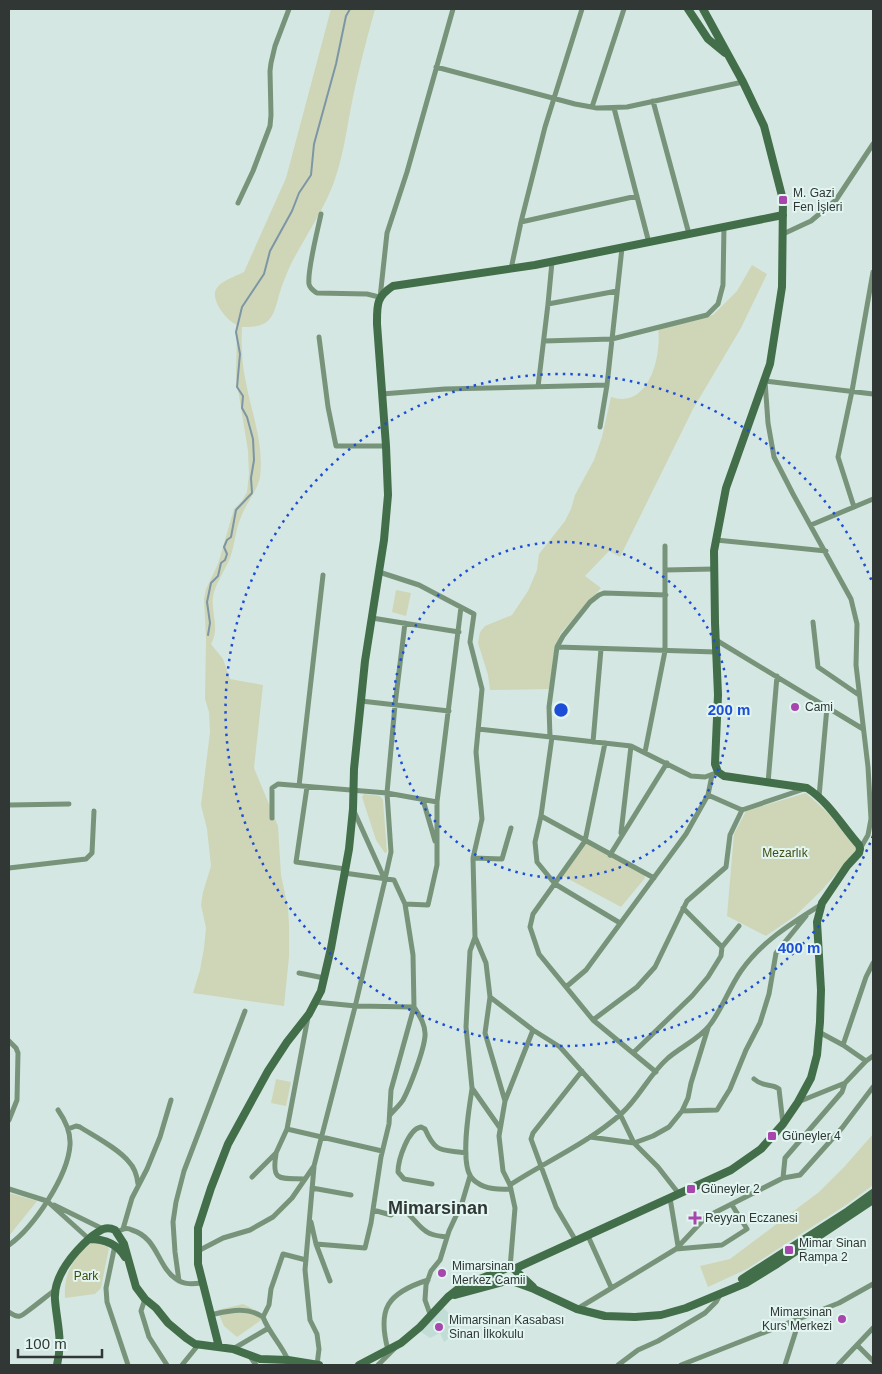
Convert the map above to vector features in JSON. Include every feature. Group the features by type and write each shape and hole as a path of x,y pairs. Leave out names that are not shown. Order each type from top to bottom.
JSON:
{"street":[{"path":"238,203 253,171 270,126 271,63 275,46 289,9"},
{"path":"219,1347 198,1264 198,1228 228,1144 268,1071 287,1042 309,1014 321,991 349,850 354,769 361,701 384,540 388,494 377,306 380,297 387,233 407,172 453,9"},
{"path":"511,269 521,222 553,99 582,9"},
{"path":"592,107 624,9"},
{"path":"688,9 708,39 727,54"},
{"path":"566,987 586,970 686,834 708,795 715,773 718,695 714,552 726,488 770,364 782,287 783,200 764,126 718,34 703,9"},
{"path":"436,67 553,99 592,107 614,108 743,82"},
{"path":"653,101 689,234"},
{"path":"614,108 648,242"},
{"path":"783,234 812,221 836,200 873,144"},
{"path":"521,222 636,196"},
{"path":"320,214 311,267 309,284 311,288 317,293 367,294 380,297"},
{"path":"380,297 393,286 552,262 783,215"},
{"path":"544,341 612,339 708,315 718,304 723,285 724,227"},
{"path":"600,427 607,385 622,248"},
{"path":"538,387 552,262"},
{"path":"854,507 838,457 873,272"},
{"path":"548,304 617,291"},
{"path":"319,337 328,407 336,446 386,446"},
{"path":"765,380 873,394"},
{"path":"378,1365 420,1327 448,1296 462,1286 511,1269 588,1236 731,1170 761,1149 783,1124 811,1078 817,1055 821,990 817,922 822,903 847,866 859,853 868,835 871,819 868,768 856,665 856,624 851,599 774,456 768,423 765,380"},
{"path":"382,394 445,389 607,385"},
{"path":"811,525 873,499"},
{"path":"716,540 826,551"},
{"path":"645,752 665,651 665,546"},
{"path":"665,570 714,569"},
{"path":"379,572 419,585 474,614 470,642 482,689 476,752 482,819 473,858 475,938 486,963 490,997 485,1033 505,1101"},
{"path":"299,786 323,575"},
{"path":"620,923 555,884 537,862 535,842 542,816 551,737 549,707 556,647 598,594 666,595"},
{"path":"405,904 428,905 437,865 437,802 461,607"},
{"path":"372,618 458,632"},
{"path":"813,622 818,667 859,695"},
{"path":"171,1100 160,1137 132,1198 121,1231 136,1287 145,1299 172,1326 186,1338 199,1344 233,1349 260,1359 288,1360 318,1365 319,1349 317,1334 310,1320 306,1288 306,1260 314,1166 356,1006 391,852 387,793 405,623"},
{"path":"716,640 863,729"},
{"path":"556,647 716,652"},
{"path":"593,742 601,649"},
{"path":"768,783 777,676"},
{"path":"361,701 449,711"},
{"path":"819,797 827,707"},
{"path":"478,729 631,746 691,776 705,777 715,773 724,776 807,788 819,797 859,845 860,849"},
{"path":"605,743 585,841 534,914 530,927 539,954 593,1020 656,1072"},
{"path":"620,836 631,746"},
{"path":"610,854 667,764"},
{"path":"272,818 273,787 278,784 387,793 437,802"},
{"path":"307,787 296,862 385,880 394,880 405,904 413,955 414,1007 391,1090 389,1116 365,1248 316,1244"},
{"path":"708,795 742,810 807,788"},
{"path":"423,800 437,847"},
{"path":"9,804 69,804"},
{"path":"353,809 385,880"},
{"path":"593,1020 637,987 655,967 687,902 726,867 730,835 742,810"},
{"path":"9,868 86,859 92,852 94,811"},
{"path":"542,816 654,878"},
{"path":"473,858 502,860 511,828"},
{"path":"590,1138 634,1143 653,1136 669,1127 682,1111 688,1098 708,1027 741,971 762,945 788,924 822,903"},
{"path":"684,908 722,946"},
{"path":"682,1111 717,1110 730,1089 746,1050 760,1023 769,994 776,953 809,912"},
{"path":"633,1053 692,996 708,977 721,956 722,946 739,926"},
{"path":"430,1314 426,1300 426,1285 431,1271 440,1260 447,1237 462,1203 470,1176 466,1153 467,1124 472,1088 466,1027 470,951 475,938"},
{"path":"843,1045 866,977 873,963"},
{"path":"299,973 324,978"},
{"path":"866,977 873,982"},
{"path":"490,997 533,1030 560,1047 620,1114 634,1143 658,1167 678,1194"},
{"path":"315,1002 356,1006 414,1007"},
{"path":"389,1116 402,1101 414,1073 425,1036 424,1026 414,1007"},
{"path":"179,1281 173,1222 176,1202 184,1171 245,1011"},
{"path":"305,1179 281,1178 274,1172 276,1153 287,1129 309,1014"},
{"path":"470,1176 479,1184 489,1188 500,1190 510,1187 540,1165 590,1138 631,1104 667,1059 708,1027"},
{"path":"448,1296 516,1278 511,1269 514,1208 510,1187 503,1171 499,1136 505,1101 533,1030"},
{"path":"819,1032 843,1045 866,1061"},
{"path":"9,1041 18,1053 17,1100 9,1120"},
{"path":"798,1102 845,1083 873,1056"},
{"path":"576,1241 556,1207 531,1139 533,1132 582,1071"},
{"path":"754,1078 765,1086 776,1086 778,1088 783,1124"},
{"path":"783,1178 785,1158 842,1092 845,1083"},
{"path":"577,1309 677,1248 706,1217 783,1178 800,1175 842,1128 873,1087"},
{"path":"472,1088 500,1128"},
{"path":"9,1245 30,1224 47,1201 61,1176 70,1146 65,1120 58,1110"},
{"path":"68,1129 80,1127 120,1153 136,1172 138,1185"},
{"path":"432,1184 404,1179 398,1172 404,1146 415,1130 419,1127 425,1129 431,1142 438,1148 466,1153"},
{"path":"287,1129 382,1151"},
{"path":"252,1177 276,1153"},
{"path":"198,1252 223,1238 250,1230 273,1217 292,1198 314,1166"},
{"path":"312,1188 351,1195"},
{"path":"9,1190 47,1201 102,1229"},
{"path":"618,1365 638,1350 658,1341 705,1313 722,1293 873,1193"},
{"path":"670,1198 677,1248"},
{"path":"511,1269 503,1276 510,1281 534,1289 577,1309 605,1316 634,1317 661,1315 686,1308 746,1283 873,1200"},
{"path":"47,1201 89,1239 99,1239 115,1245 124,1254 129,1264"},
{"path":"677,1248 722,1245 747,1229 732,1205"},
{"path":"372,1210 391,1215 402,1209 412,1216 425,1231 433,1235 447,1237"},
{"path":"309,1218 316,1244 330,1281"},
{"path":"57,1365 60,1335 55,1300 60,1276 76,1251 102,1229 138,1231 153,1245 170,1274 179,1281 191,1284 202,1283"},
{"path":"588,1236 611,1287"},
{"path":"115,1245 106,1288 107,1302 128,1365"},
{"path":"263,1317 269,1305 271,1289 283,1254 306,1260"},
{"path":"511,1269 534,1289"},
{"path":"388,1350 382,1321 388,1305 403,1290 428,1280"},
{"path":"681,1365 839,1303 873,1284"},
{"path":"9,1312 16,1316 22,1316 40,1300 56,1290"},
{"path":"145,1299 140,1311 150,1337 167,1365"},
{"path":"210,1315 245,1309 255,1311 263,1317 267,1329 284,1349 288,1360"},
{"path":"785,1365 800,1318"},
{"path":"838,1365 873,1328"},
{"path":"233,1349 267,1329"},
{"path":"359,1365 401,1343"},
{"path":"182,1365 199,1344"},
{"path":"857,1344 873,1361"},
{"path":"249,1355 256,1365"}],"shaded area":[{"name":"Mimarsinan Kasabası Sinan İlkokulu","path":"443,1307 454,1319 453,1324 459,1331 444,1342 440,1333 430,1338 420,1331"}],"green space":[{"path":"331,9 375,9 358,75 340,161 330,193 290,266 272,316 264,324 242,327 246,383 259,441 260,477 237,527 230,558 214,592 213,599 215,631 211,644 223,659 230,679 263,685 254,768 278,826 281,875 288,908 289,924 289,957 284,1006 193,993 204,948 206,928 201,905 211,866 207,829 201,805 210,732 209,712 205,699 206,639 204,599 206,589 218,564 234,509 247,492 249,474 248,451 236,377 237,325 227,318 220,309 215,294 216,289 225,281 244,272 286,178"},
{"path":"752,265 767,274 741,328 693,409 620,557 609,551 585,576 601,588 560,634 554,655 549,689 490,690 488,675 478,643 480,632 485,626 512,615 528,591 537,570 539,554 565,521 575,495 594,460 602,437 611,397 624,399 635,396 644,388 655,365 658,352 658,328 713,315 737,291"},
{"path":"396,590 411,593 406,616 392,612"},
{"name":"Mezarlık","path":"806,793 827,812 855,846 856,851 821,891 795,916 766,936 727,916 734,834 746,811"},
{"path":"364,794 380,796 383,800 387,852 385,853 376,840 362,797"},
{"path":"586,842 643,871 645,878 621,907 561,875"},
{"path":"276,1079 291,1082 286,1106 271,1103"},
{"path":"873,1134 873,1185 849,1203 747,1269 708,1287 700,1266 730,1259 819,1192"},
{"path":"9,1193 37,1201 9,1236"},
{"name":"Park","path":"94,1237 101,1239 109,1248 101,1288 95,1294 65,1298 66,1279 72,1265"},
{"path":"243,1304 259,1312 264,1318 237,1337 224,1326 217,1310"}],"waterway":[{"path":"208,635 210,623 207,602 211,583 218,576 221,563 225,560 227,554 224,547 227,540 231,537 236,510 252,493 253,439 247,417 242,408 243,396 237,387 240,354 236,332 242,307 264,274 270,251 292,211 299,193 311,175 314,144 336,64 346,16 350,9"}],"place":[{"name":"M. Gazi Fen İşleri","path":"783,200"},
{"name":"Cami","path":"795,707"},
{"name":"Güneyler 4","path":"772,1136"},
{"name":"Güneyler 2","path":"691,1189"},
{"name":"Reyyan Eczanesi","path":"695,1218"},
{"name":"Mimar Sinan Rampa 2","path":"789,1250"},
{"name":"Mimarsinan Merkez Camii","path":"442,1273"},
{"name":"Mimarsinan Kurs Merkezi","path":"842,1319"},
{"name":"Mimarsinan Kasabası Sinan İlkokulu","path":"439,1327"}],"district":[{"name":"Mimarsinan","path":"438,1208"}]}
